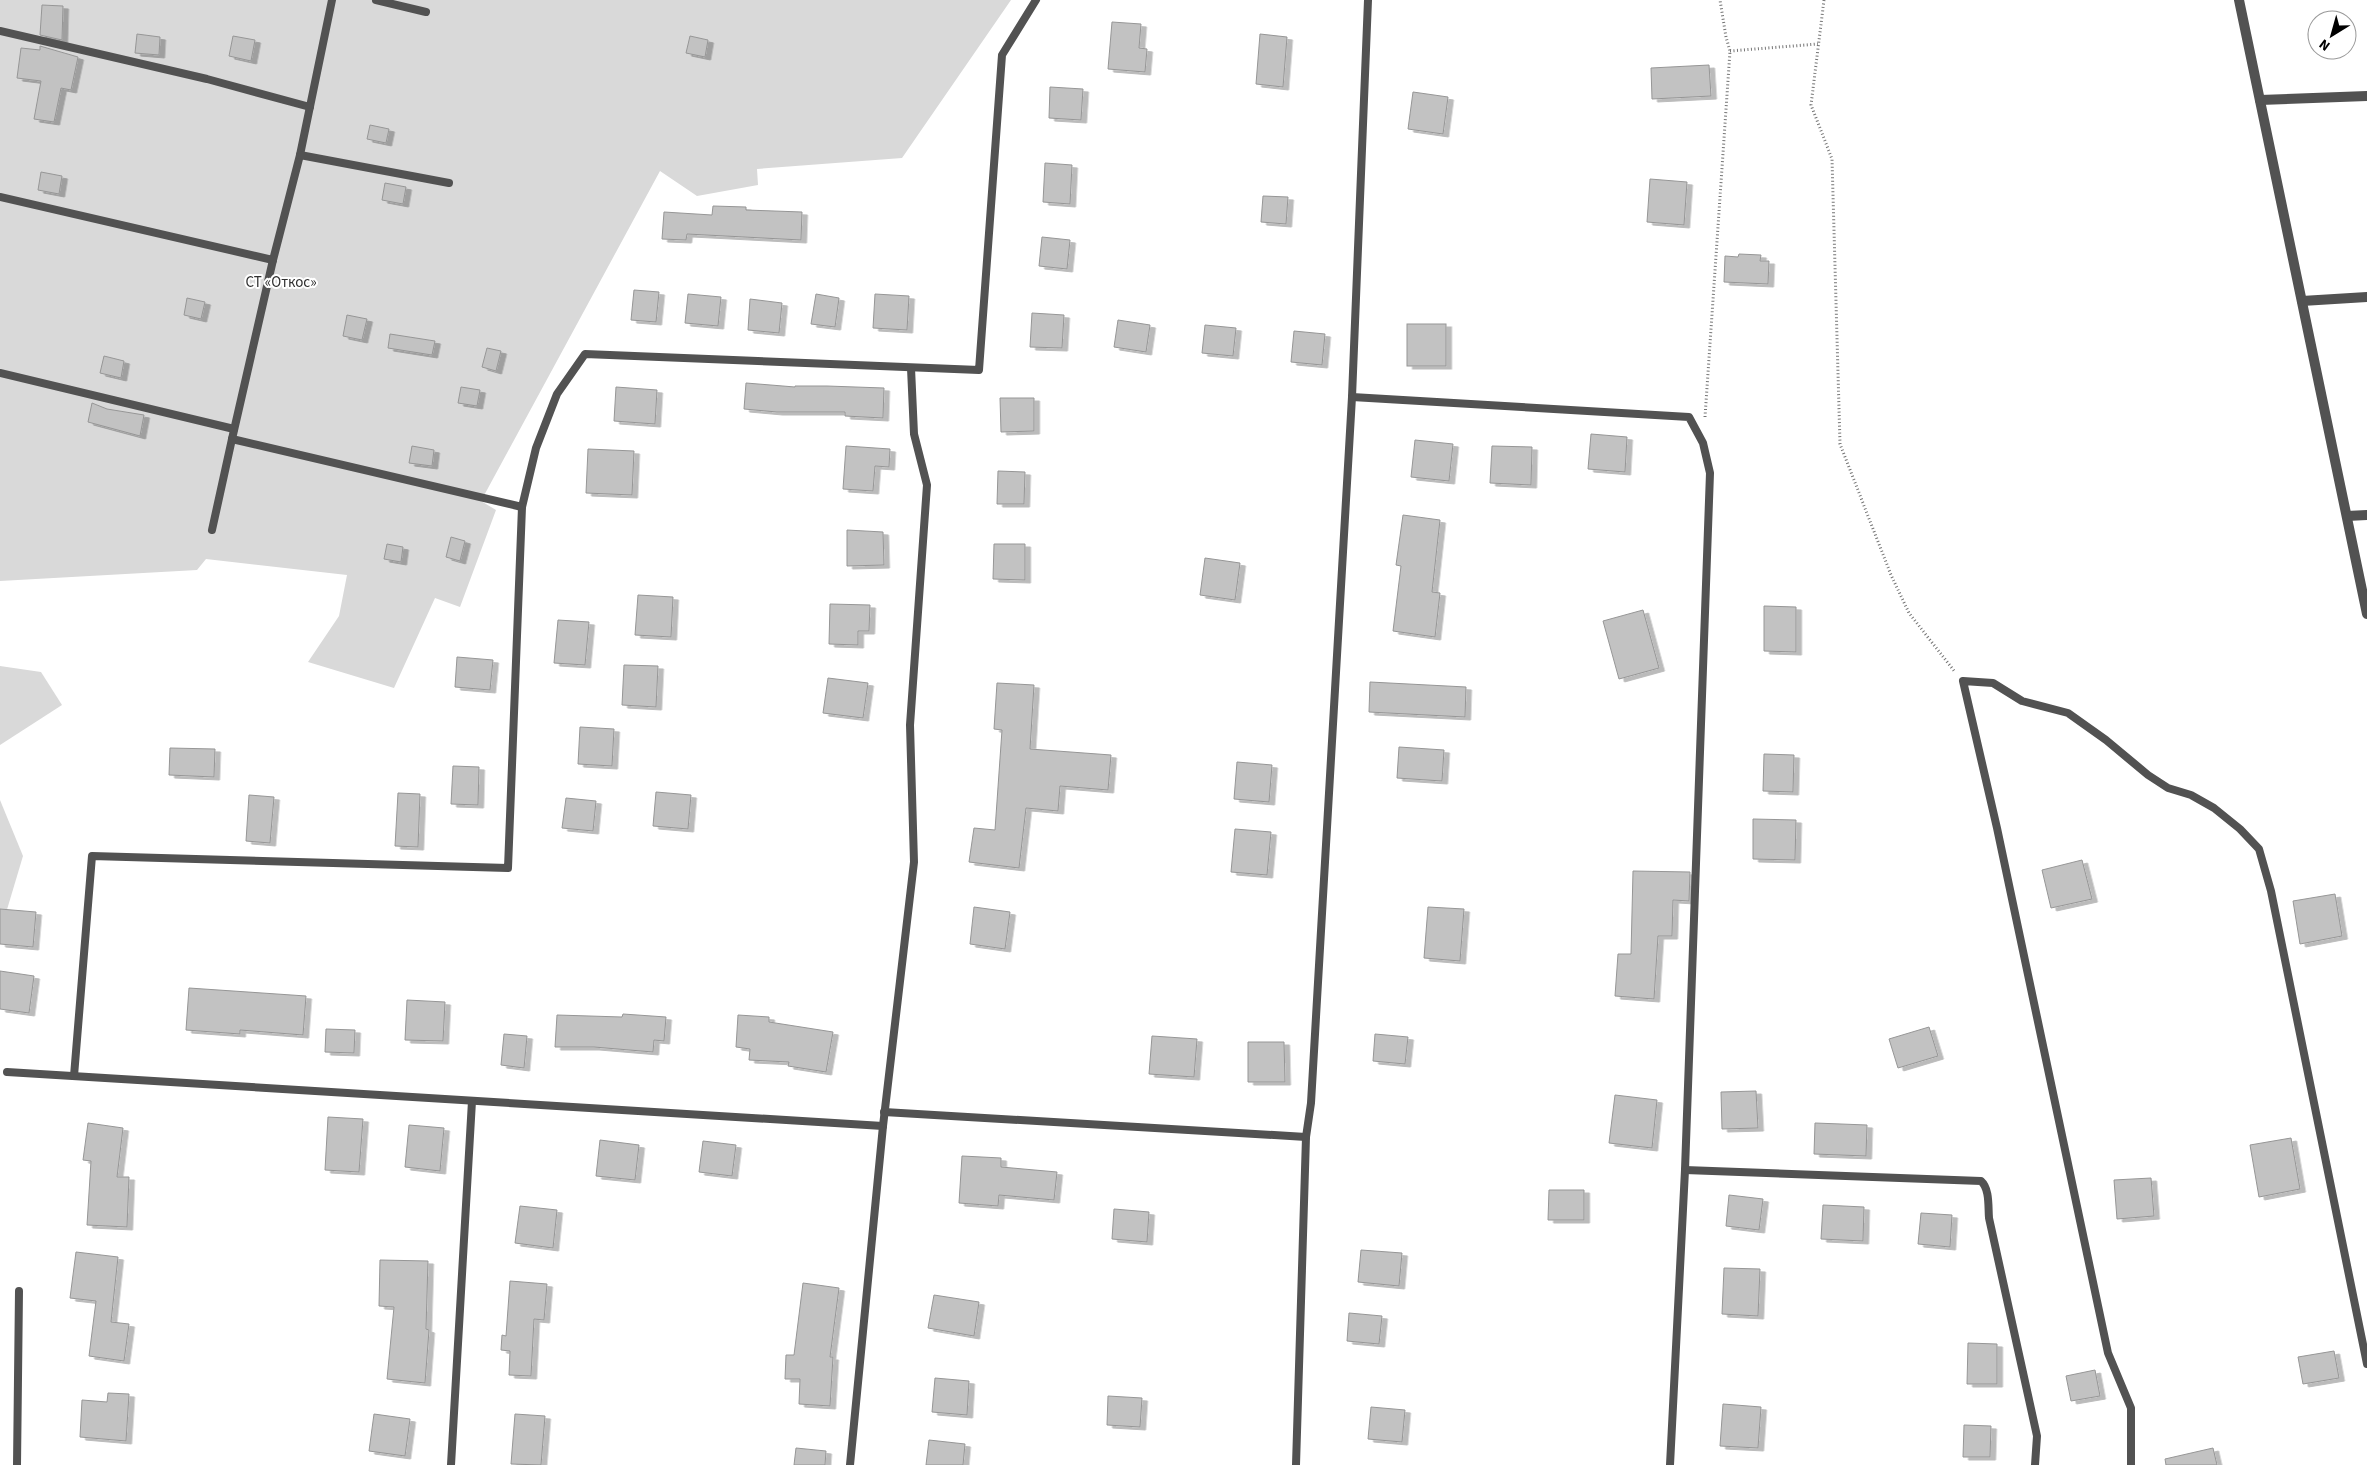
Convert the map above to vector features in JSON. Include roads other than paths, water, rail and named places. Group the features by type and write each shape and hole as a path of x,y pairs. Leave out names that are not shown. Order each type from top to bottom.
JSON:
{"street":[{"path":"2239,0 2367,614"},
{"path":"2260,100 2367,96"},
{"path":"2302,301 2367,298"},
{"path":"2346,516 2367,515"}],"lane":[{"path":"212,530 272,260 300,155 332,0"},
{"path":"376,0 426,12"},
{"path":"74,1076 92,856 508,868 522,507 536,448 556,394 585,354 979,370 1002,55 1036,0"},
{"path":"1296,1465 1306,1137 1311,1103 1352,397 1368,0"},
{"path":"0,31 207,79 310,107"},
{"path":"300,155 449,183"},
{"path":"0,197 272,260"},
{"path":"850,1465 882,1126 914,862 910,725 927,484 914,434 911,368"},
{"path":"0,373 234,429"},
{"path":"1352,397 1689,418 1703,443 1710,473 1685,1170 1670,1465"},
{"path":"232,439 522,507"},
{"path":"2131,1465 2131,1408 2108,1353 1999,837 1962,681 1992,683 2022,701 2068,712 2106,740 2148,775 2168,788 2191,795 2214,808 2240,829 2259,850 2271,891 2367,1364"},
{"path":"7,1072 882,1126"},
{"path":"450,1465 472,1101"},
{"path":"884,1112 1306,1137"},
{"path":"1685,1170 1981,1181 1985,1185 1989,1218 2037,1436 2035,1465"},
{"path":"17,1465 19,1291"}],"park label":[{"name":"СТ «Откос»","path":"281,282"}]}
